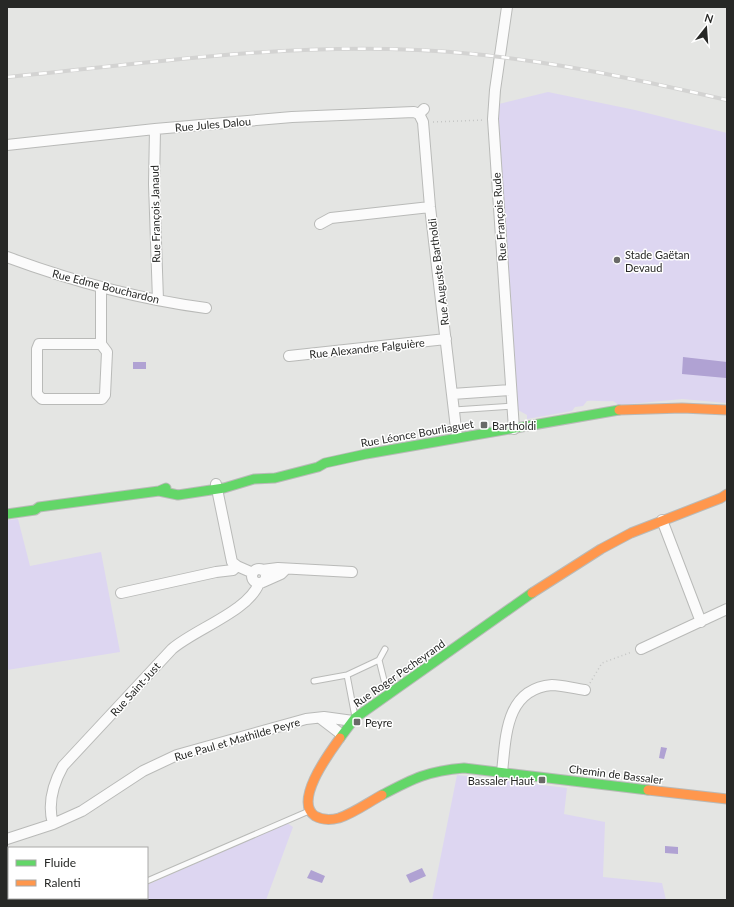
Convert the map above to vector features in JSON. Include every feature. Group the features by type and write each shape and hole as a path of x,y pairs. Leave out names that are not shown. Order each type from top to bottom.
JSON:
{"street":[{"name":"Rue François Rude","path":"508,7 494,90 493,119 514,429"},
{"name":"Rue Jules Dalou","path":"7,145 154,129 292,117 414,112 422,115"},
{"name":"Rue Auguste Bartholdi","path":"422,115 430,207 457,437"},
{"name":"Rue François Janaud","path":"154,129 154,184 158,300"},
{"path":"320,224 331,218 430,207"},
{"name":"Rue Edme Bouchardon","path":"7,258 101,288 206,308"},
{"path":"101,288 101,344 107,352 106,395 102,399 42,399 37,394 37,349 40,344 101,344"},
{"name":"Rue Alexandre Falguière","path":"289,356 446,340"},
{"path":"452,394 511,390"},
{"name":"Rue Léonce Bourliaguet","path":"7,514 35,510 39,507 159,491 194,484 217,487 233,477 276,472 316,461 325,463 457,437 514,429 622,410 682,408 727,410"},
{"path":"217,487 230,555 237,566 257,571 278,568 352,572"},
{"name":"Rue Roger Pecheyrand","path":"310,811 307,802 310,788 341,734 354,720 538,589 601,549 631,533 721,498 727,494"},
{"name":"Rue Léonce Bourliaguet","path":"7,506 34,505 39,507"},
{"path":"662,520 701,622"},
{"path":"216,572 223,566 230,555"},
{"path":"121,593 216,572 234,570 237,566"},
{"path":"257,571 253,580 261,583 281,574 286,569"},
{"name":"Rue Saint-Just","path":"53,824 51,815 51,796 55,781 63,766 172,649 184,638 233,611 255,592 261,583"},
{"path":"637,650 727,609"},
{"path":"310,811 320,818 329,820 341,817 416,777 441,770 464,768 502,772 507,726 512,711 520,700 539,689 552,685 588,686"},
{"path":"320,718 341,734"},
{"name":"Rue Paul et Mathilde Peyre","path":"7,839 53,824 82,811 143,771 177,755 306,719 320,718 354,720"},
{"name":"Chemin de Bassaler","path":"502,772 727,799"}],"lane":[{"path":"454,410 512,406"},
{"path":"314,681 347,675 379,660 385,649"},
{"path":"379,660 384,680 393,691"},
{"path":"347,675 354,720"},
{"path":"148,881 310,811"}],"path":[{"path":"422,115 493,119"},
{"path":"588,686 602,663 637,650"}],"shaded area":[{"name":"Stade Gaëtan Devaud","path":"548,92 635,110 727,133 727,403 682,399 619,405 613,401 587,401 583,406 575,407 572,411 527,419 527,415 518,410 497,124 499,104"},
{"path":"683,357 727,362 726,378 682,374"},
{"path":"133,362 146,362 146,369 133,369"},
{"path":"18,519 30,566 101,552 120,652 7,670 7,520"},
{"path":"661,747 667,748 664,759 659,758"},
{"path":"457,775 567,788 564,814 605,822 603,877 662,883 666,900 432,900"},
{"path":"287,823 293,827 266,900 114,900 148,899 148,885"},
{"path":"665,846 678,847 678,854 665,853"},
{"path":"422,868 426,876 410,883 406,875"},
{"path":"311,870 325,876 322,883 307,878"}],"railway":[{"path":"7,77 245,53 293,50 389,49 475,54 518,59 643,81 727,100"}],"traffic: fast":[{"path":"159,491 178,495 224,488 254,479 275,478 318,467 325,463 366,454 619,410"},
{"path":"7,514 35,510 39,507 159,491 166,488"},
{"path":"340,738 355,718 532,593"},
{"path":"382,795 403,784 431,773 464,768 648,790"}],"traffic: slow":[{"path":"619,410 682,408 727,410"},
{"path":"532,593 601,549 631,533 721,498 727,494"},
{"path":"340,738 322,765 311,788 308,799 309,809 315,816 327,819 336,819 382,795"},
{"path":"648,790 727,799"}],"place":[{"name":"Stade Gaëtan Devaud","path":"617,260"},
{"name":"Bartholdi","path":"484,425"},
{"name":"Peyre","path":"357,722"},
{"name":"Bassaler Haut","path":"542,780"}]}
